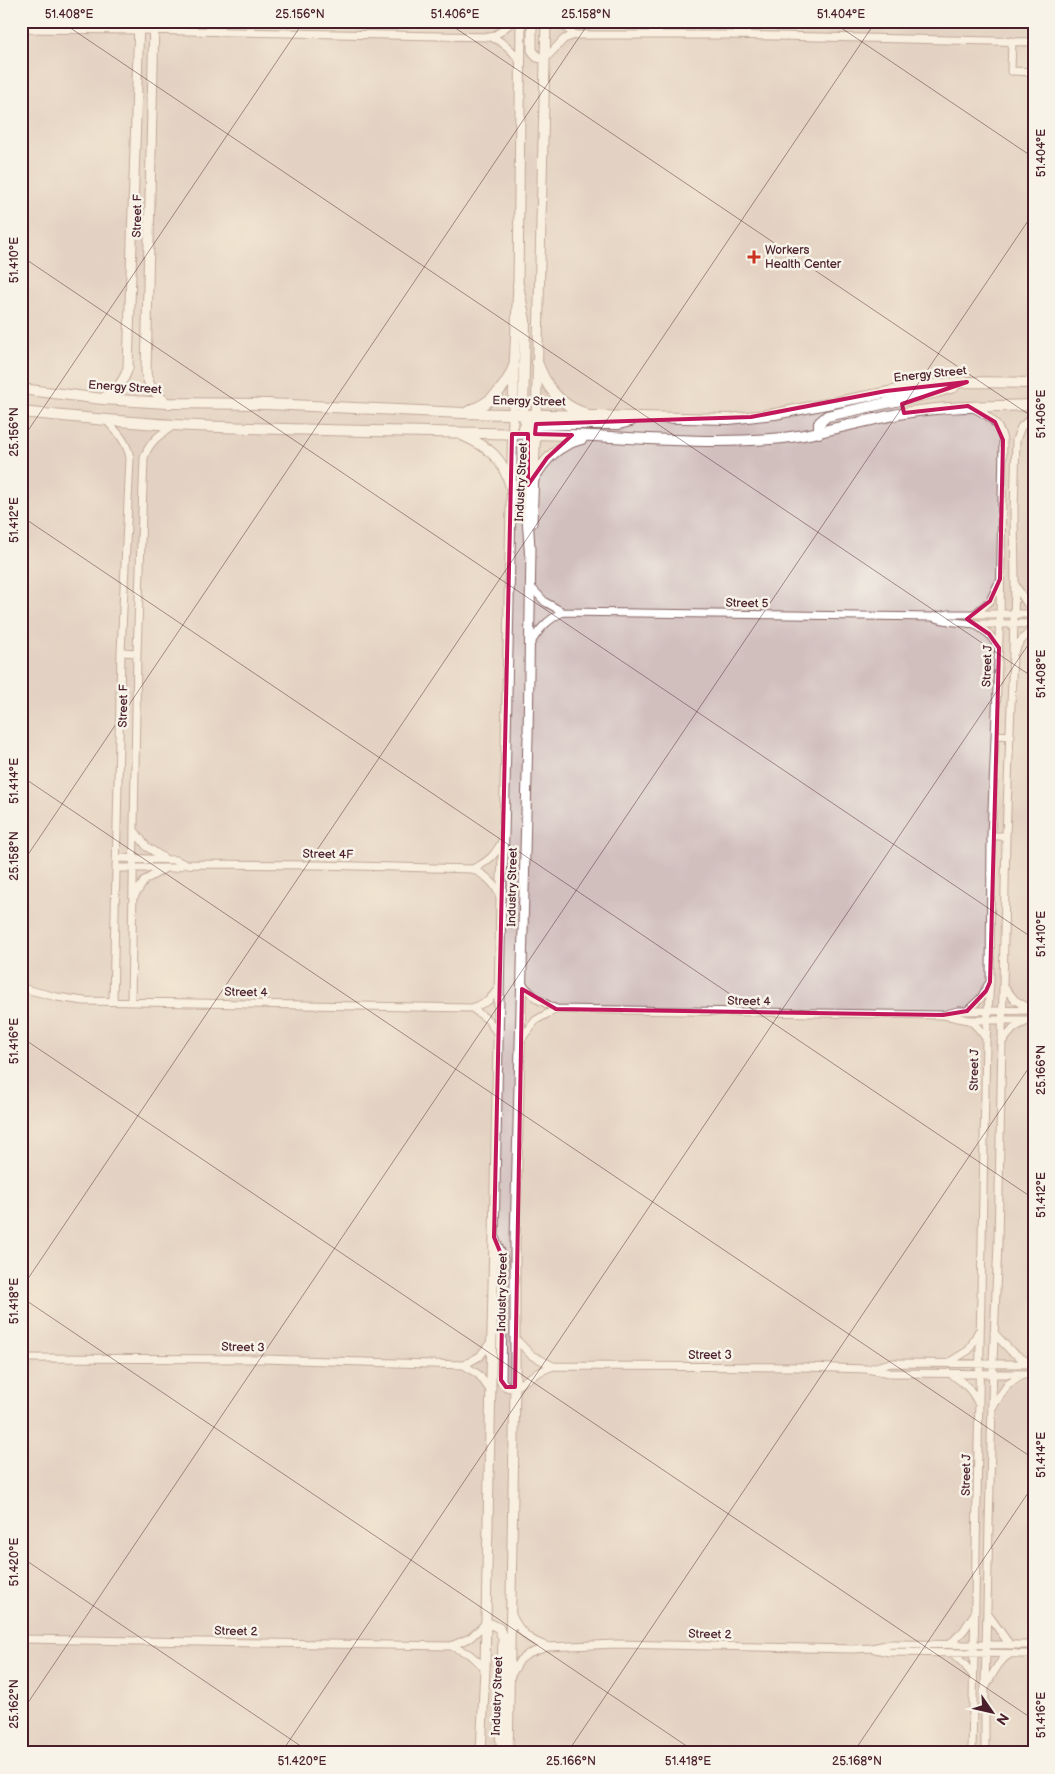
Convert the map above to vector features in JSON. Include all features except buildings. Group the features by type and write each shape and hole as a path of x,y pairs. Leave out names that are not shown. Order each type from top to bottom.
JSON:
{"main road":[{"path":"518,285 525,321 525,424 530,554"},
{"path":"536,362 548,387 557,398 568,406 594,416"},
{"path":"462,413 494,397 506,383 514,366"},
{"name":"Energy Street","path":"21,412 174,425 457,433 594,416 729,419 808,408 893,390 940,384 967,382 1034,383"},
{"path":"819,433 819,423 827,416 937,392 967,382"},
{"name":"Energy Street","path":"21,390 102,399 167,403 267,404 462,413 592,436 727,441 771,439 819,433 911,412 968,406 1034,405"},
{"path":"413,432 446,428 525,424 618,424 649,418"},
{"path":"457,433 486,447 495,455 508,475 511,487"},
{"path":"533,480 548,458 557,449 592,436"}],"street":[{"path":"491,37 513,21"},
{"name":"Industry Street","path":"508,1753 515,1387 515,1240 522,1038 531,587 530,554 533,480 514,366 518,285 521,21"},
{"path":"532,21 532,50 537,58 545,59 564,39 575,35 730,35 1034,42"},
{"name":"Industry Street","path":"481,1753 485,1668 511,487 536,362 546,21"},
{"path":"557,21 575,35"},
{"path":"21,29 139,25 491,37 505,44 520,62"},
{"name":"Street F","path":"102,399 120,385 128,368 139,25"},
{"name":"Street F","path":"154,26 146,372 147,381 152,389 167,403"},
{"path":"1012,41 1011,71 1034,72"},
{"name":"Street J","path":"968,406 988,416 1001,430 1003,440 1000,614 991,836 990,982 986,1040 972,1753"},
{"name":"Street J","path":"985,1753 1006,836 1015,584 1014,511 1016,440 1021,427 1034,415"},
{"name":"Street F","path":"106,420 123,438 128,447 130,458 121,652 117,868 112,1001"},
{"name":"Street F","path":"131,1002 131,901 144,458 153,439 174,425"},
{"path":"1001,512 1014,511"},
{"path":"976,613 990,601 1000,579"},
{"path":"1015,584 1026,602 1034,609"},
{"path":"530,646 535,635 543,626 563,612 545,602 531,587"},
{"name":"Street 5","path":"563,612 932,617 976,613 1034,614"},
{"name":"Street 5","path":"932,617 948,622 1034,626"},
{"path":"976,624 989,634 998,648"},
{"path":"1013,653 1025,635 1034,626"},
{"path":"121,652 137,652"},
{"path":"996,735 1011,736"},
{"path":"133,829 146,847 166,859"},
{"path":"472,869 492,857 504,836"},
{"path":"991,836 1006,836"},
{"name":"Street 4F","path":"117,858 166,859 176,860 184,864 472,869"},
{"name":"Street 4F","path":"117,868 176,868 184,864"},
{"path":"131,901 145,880 167,867"},
{"path":"472,869 482,873 491,881 501,901"},
{"path":"967,1010 981,998 990,982"},
{"name":"Street 4","path":"522,984 537,999 556,1009 943,1015 969,1020 1032,1020"},
{"path":"1004,986 1015,1000 1033,1010"},
{"path":"498,1035 488,1020 472,1008 488,1001 500,987"},
{"name":"Street 4","path":"21,988 84,1001 472,1008"},
{"path":"522,1038 536,1020 556,1009"},
{"name":"Street 4","path":"943,1015 967,1010 1033,1010"},
{"path":"969,1020 979,1028 986,1040"},
{"path":"1001,1044 1014,1028 1032,1020"},
{"path":"494,1237 503,1259 501,1380 502,1384 515,1387"},
{"path":"947,1363 969,1350 980,1328"},
{"path":"994,1333 1011,1351 1032,1364"},
{"name":"Street 3","path":"514,1338 531,1355 553,1366"},
{"path":"490,1390 479,1375 464,1365 480,1356 491,1342"},
{"name":"Street 3","path":"21,1358 263,1359 464,1365"},
{"name":"Street 3","path":"866,1369 891,1363 1032,1364"},
{"name":"Street 3","path":"515,1387 537,1373 553,1366 866,1369 890,1372 1030,1374"},
{"path":"949,1373 968,1387 974,1394 978,1405"},
{"path":"992,1408 1008,1384 1030,1374"},
{"name":"Street 2","path":"511,1613 520,1630 527,1638 537,1644 548,1646 616,1644 872,1648 889,1652 1034,1654"},
{"path":"950,1644 964,1630 974,1613"},
{"path":"987,1613 1010,1645"},
{"path":"486,1624 499,1628 503,1639 500,1733 502,1753"},
{"name":"Street 2","path":"451,1646 470,1638 486,1624"},
{"name":"Street 2","path":"21,1639 451,1646 470,1654 485,1668"},
{"name":"Street 2","path":"872,1648 891,1644 1034,1645"},
{"name":"Street 2","path":"510,1677 514,1668 528,1654 548,1646"},
{"path":"952,1653 973,1676"},
{"path":"985,1688 998,1664 1011,1654"}],"highlighted area":[{"path":"967,382 902,404 904,413 968,406 995,422 1003,440 1000,579 990,601 967,619 989,634 999,648 990,982 986,991 967,1011 943,1015 556,1009 522,989 515,1387 506,1387 501,1380 503,1259 494,1237 501,901 512,434 528,434 528,485 547,458 572,435 535,434 536,424 751,417 886,391"}],"shaded area":[{"path":"21,21 1034,21 1034,1753 21,1753"}],"place":[{"name":"Workers Health Center","path":"754,257"}]}
